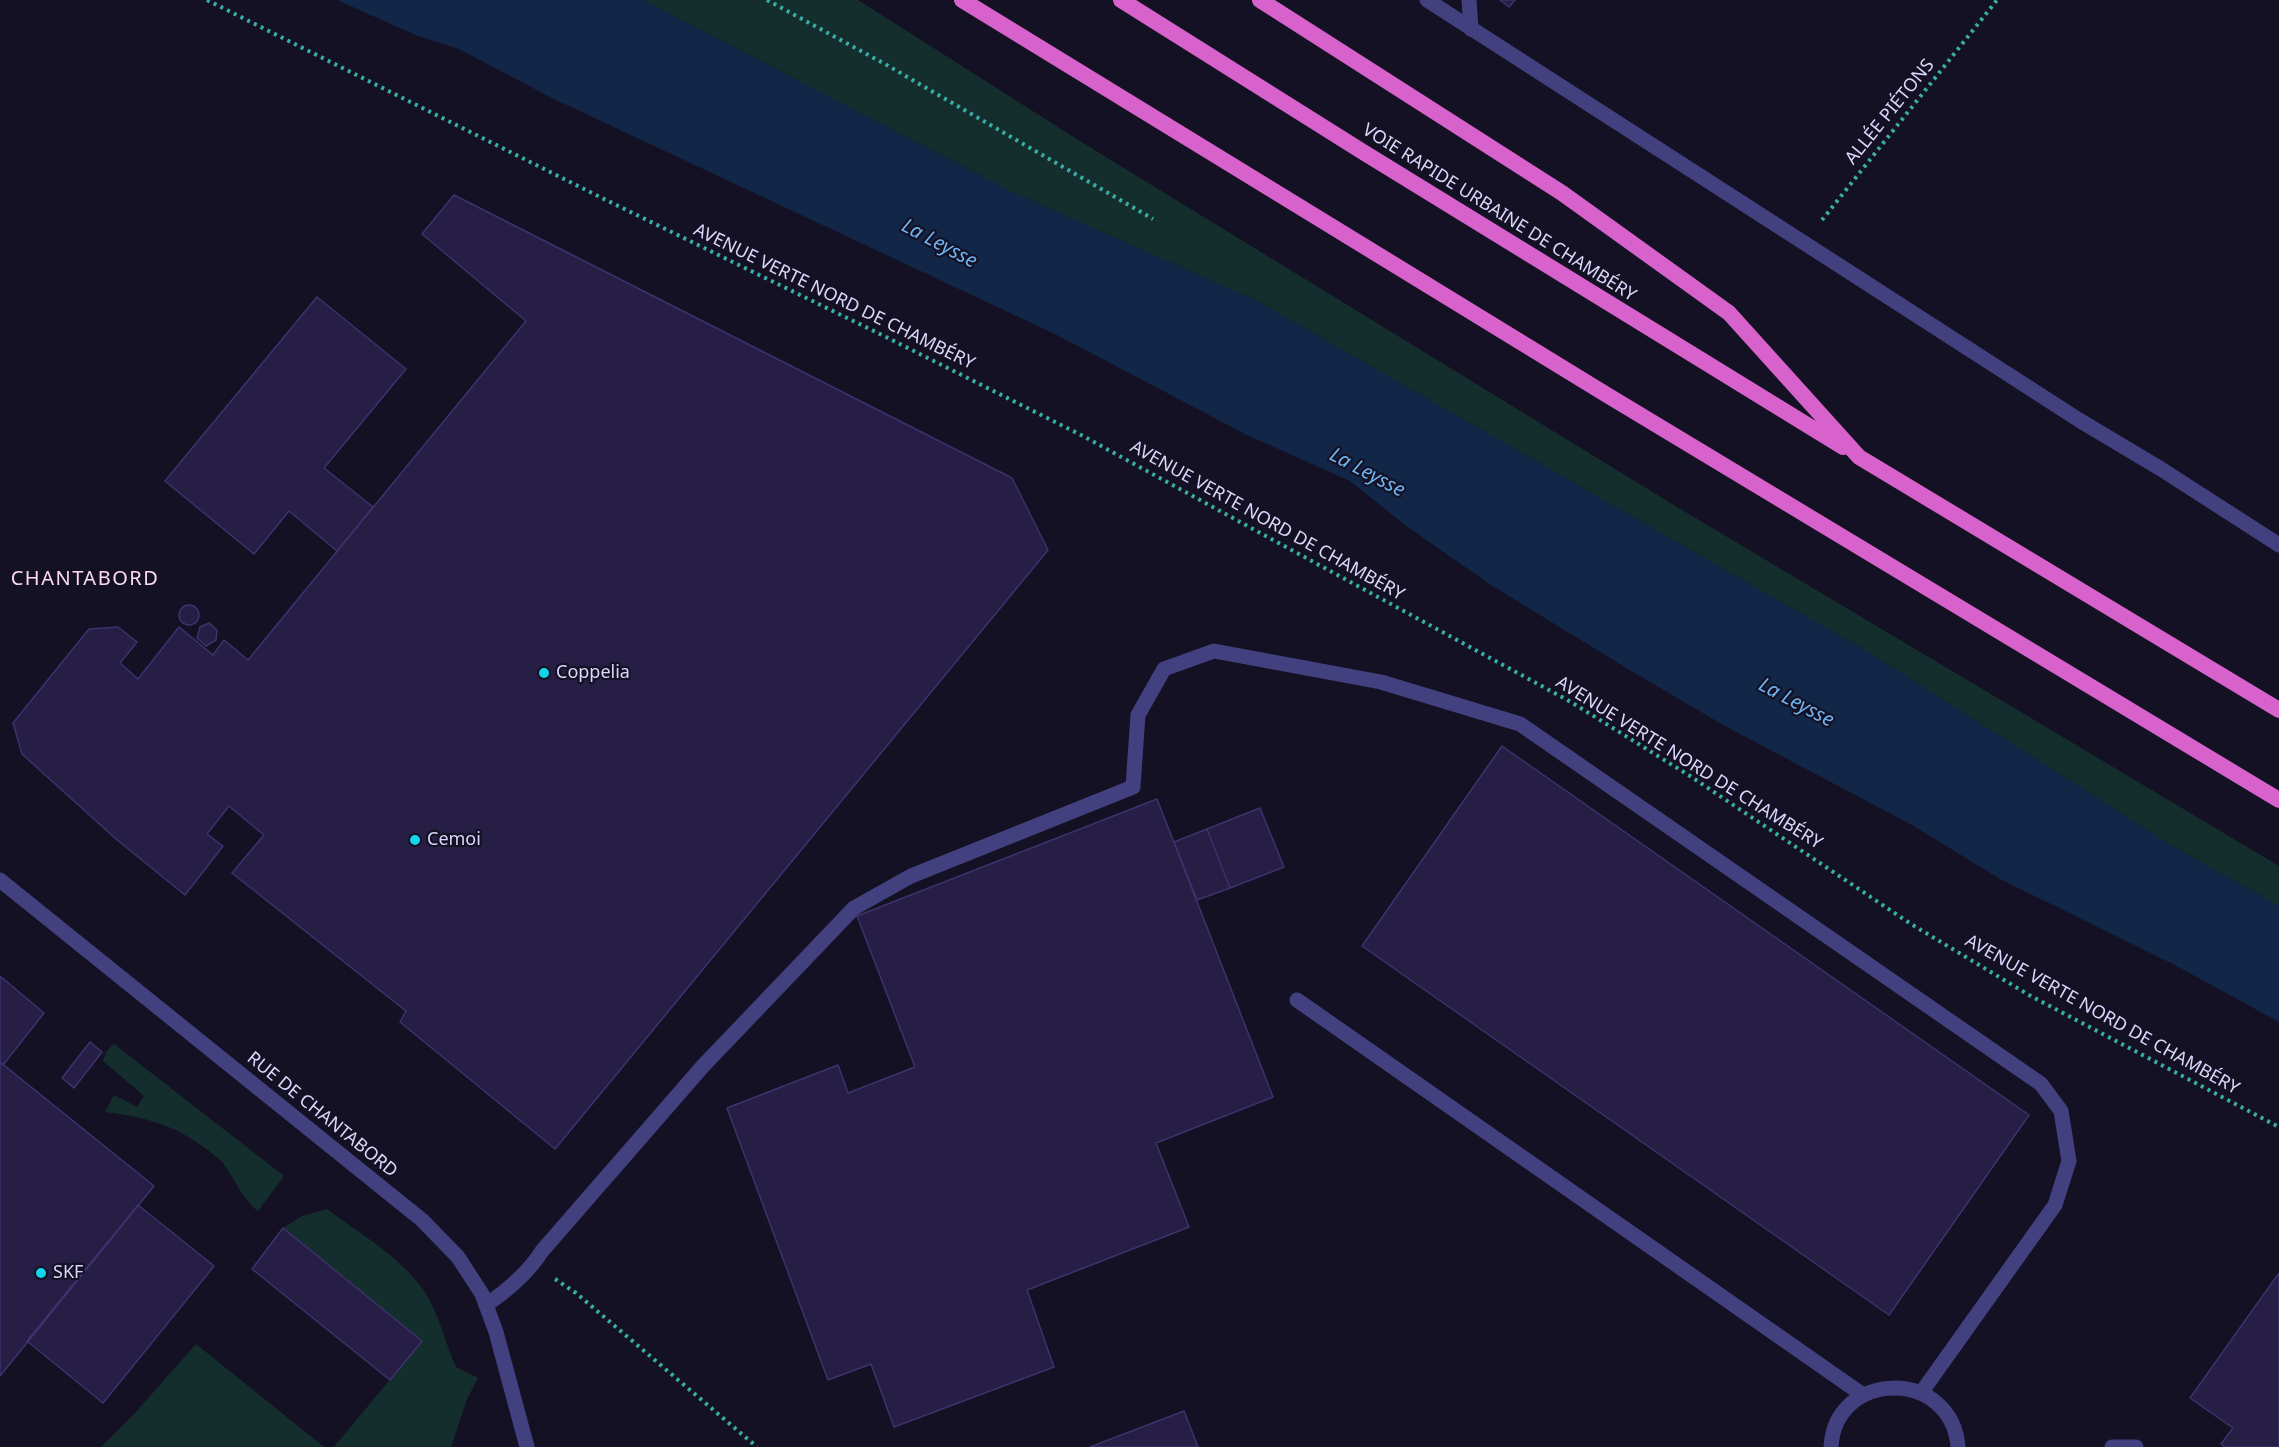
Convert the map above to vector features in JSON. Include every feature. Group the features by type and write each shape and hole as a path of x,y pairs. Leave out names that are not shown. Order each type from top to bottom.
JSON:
{"highway":[{"path":"962,0 1607,395 2279,800"},
{"name":"VOIE RAPIDE URBAINE DE CHAMBÉRY","path":"1120,0 1859,457 2279,710"},
{"path":"1260,0 1562,193 1730,313 1859,457"}],"street":[{"path":"1427,0 2079,420 2162,469 2279,545"},
{"path":"1469,0 1471,29"},
{"path":"486,1305 506,1291 533,1265 542,1251 703,1066 854,909 911,876 1133,786 1138,715 1164,669 1214,651 1381,682 1520,724 2041,1084 2061,1111 2069,1161 2055,1205 1921,1393"},
{"name":"RUE DE CHANTABORD","path":"0,880 422,1220 458,1257 482,1294 496,1332 527,1447"},
{"path":"1298,1000 1863,1395"},
{"path":"1831,1447 1831,1439 1838,1421 1848,1406 1863,1395 1882,1388 1901,1387 1921,1393 1937,1402 1950,1418 1957,1436 1958,1447"},
{"path":"2112,1447 2136,1447"}],"path":[{"name":"AVENUE VERTE NORD DE CHAMBÉRY","path":"207,0 1083,436 1571,702 1699,782 1911,924 2009,983 2279,1127"},
{"path":"767,0 885,64 1153,219"},
{"name":"ALLÉE PIÉTONS","path":"1804,242 1998,0"},
{"path":"533,1265 576,1293 757,1447"}],"green space":[{"path":"643,0 858,0 1083,143 1677,507 2279,866 2279,906 2174,847 1868,652 1259,302 1010,191"},
{"path":"114,1044 284,1176 258,1211 221,1161 193,1140 158,1123 105,1112 114,1095 137,1107 144,1096 103,1061 106,1052"},
{"path":"327,1209 394,1258 417,1282 435,1312 456,1367 478,1378 467,1399 451,1447 334,1447 422,1341 283,1228 302,1216"},
{"path":"196,1344 324,1447 101,1447 136,1412"}],"water":[{"name":"La Leysse","path":"337,0 643,0 1010,191 1259,302 1868,652 2174,847 2279,906 2279,1022 2175,965 2000,879 1912,825 1725,726 1491,585 1405,525 1350,481 1247,435 1057,335 552,98 459,49 418,36"}],"building":[{"path":"1500,0 1515,0 1509,7"},
{"name":"Coppelia","path":"454,195 1012,478 1048,550 555,1149 400,1022 406,1011 232,873 264,835 229,806 207,834 223,846 185,895 116,839 22,754 13,723 89,629 118,627 137,642 120,663 138,679 179,627 213,655 224,640 248,660 526,321 422,234"},
{"path":"317,297 406,369 324,468 373,507 337,551 289,511 254,554 165,481"},
{"path":"189,605 196,608 199,615 196,622 189,625 182,622 179,615 182,608"},
{"path":"209,623 217,630 216,640 206,646 197,638 200,627"},
{"path":"1502,746 2029,1115 1889,1315 1362,946"},
{"path":"1157,799 1273,1097 1156,1143 1189,1227 1027,1290 1054,1367 894,1427 871,1364 828,1380 727,1108 838,1065 848,1093 915,1067 857,916"},
{"path":"1260,808 1284,867 1230,888 1207,829"},
{"path":"1207,829 1230,888 1197,900 1174,842"},
{"path":"0,976 44,1013 3,1065 0,1062"},
{"path":"90,1042 102,1052 74,1088 62,1078"},
{"name":"SKF","path":"0,1062 154,1186 0,1376"},
{"path":"138,1205 214,1266 103,1403 27,1341"},
{"path":"283,1228 422,1341 390,1380 252,1269"},
{"path":"2279,1273 2279,1447 2225,1447 2221,1444 2233,1428 2190,1398"},
{"path":"1184,1411 1198,1447 1090,1447"}],"place":[{"name":"Coppelia","path":"544,673"},
{"name":"Cemoi","path":"415,840"},
{"name":"SKF","path":"41,1273"}],"district":[{"name":"CHANTABORD","path":"85,579"}]}
